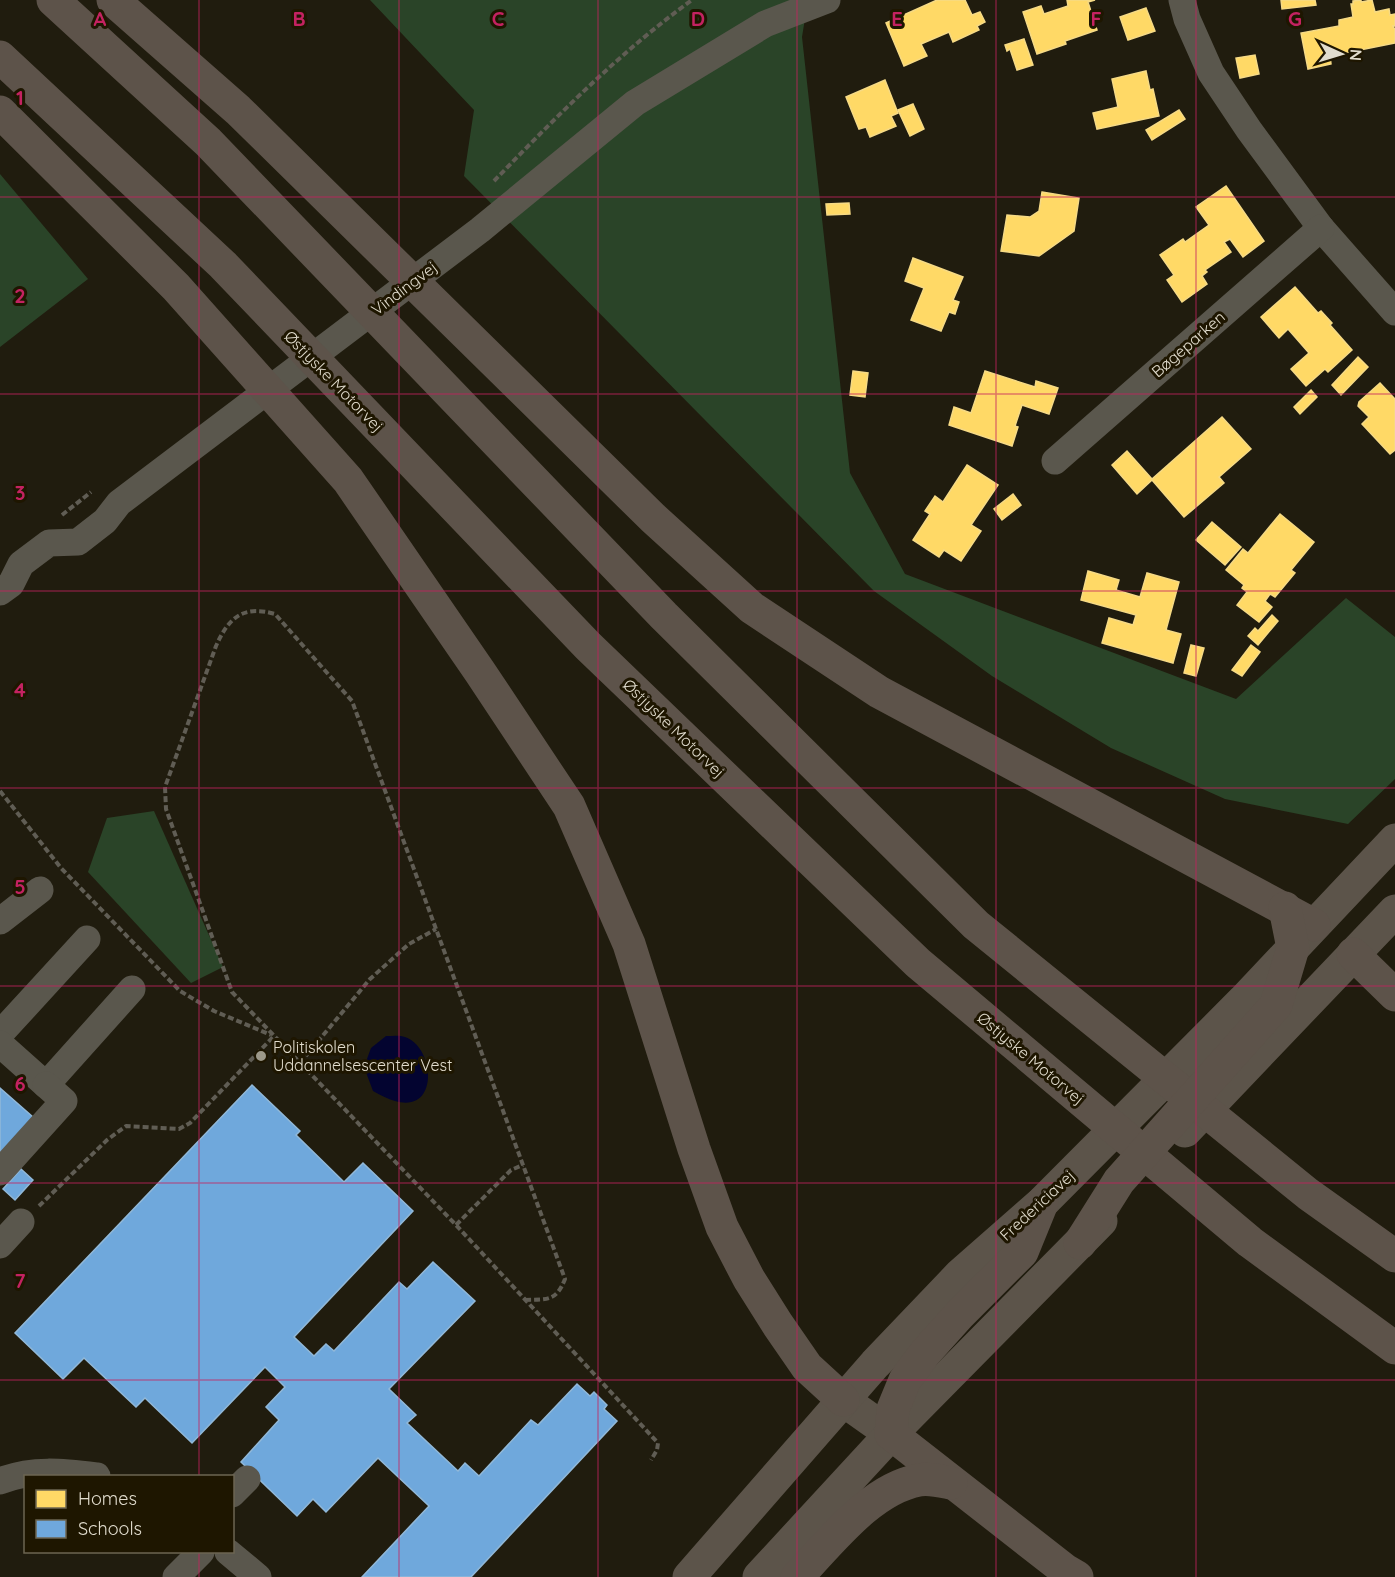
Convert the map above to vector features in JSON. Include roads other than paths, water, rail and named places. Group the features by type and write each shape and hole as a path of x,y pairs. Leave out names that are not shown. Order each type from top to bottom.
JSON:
{"highway":[{"path":"53,0 208,142 664,616 976,925 1308,1194 1395,1256"},
{"path":"113,0 238,111 645,510 752,608 879,692 1285,908 1304,936 1276,1005 1261,1019 1119,1181 1080,1243"},
{"name":"Østjyske Motorvej","path":"0,57 223,265 588,646 918,963 1250,1242 1395,1348"},
{"path":"0,112 176,286 348,480 569,806 629,944 694,1149 722,1227 749,1279 807,1367 843,1400"},
{"path":"1353,954 1395,995"},
{"path":"1042,1203 1022,1252 960,1314 925,1353 905,1380 893,1409 891,1434 951,1483 1077,1577"},
{"path":"797,1577 875,1500 899,1485 922,1479 951,1483"}],"main road":[{"path":"1353,954 1304,936 1395,840"},
{"name":"Fredericiavej","path":"689,1577 875,1364 960,1275 1261,1019 1353,954 1395,911"},
{"path":"759,1577 891,1434 1080,1243"},
{"path":"843,1400 891,1434"}],"street":[{"name":"Vindingvej","path":"0,592 11,584 21,564 49,543 78,542 105,521 119,503 480,230 635,103 765,24 827,0"},
{"path":"1182,0 1187,19 1211,73 1293,192 1321,228 1395,312"},
{"name":"Bøgeparken","path":"1055,461 1321,228"},
{"path":"0,921 40,890"},
{"path":"0,1034 87,939"},
{"path":"46,1085 132,988"},
{"path":"0,1044 64,1101 0,1172"},
{"path":"0,1245 21,1222"},
{"path":"0,1481 14,1475 53,1471 88,1475"},
{"path":"176,1577 199,1553"},
{"path":"230,1553 258,1577"}],"place":[{"name":"Politiskolen Uddannelsescenter Vest","path":"261,1056"}]}
